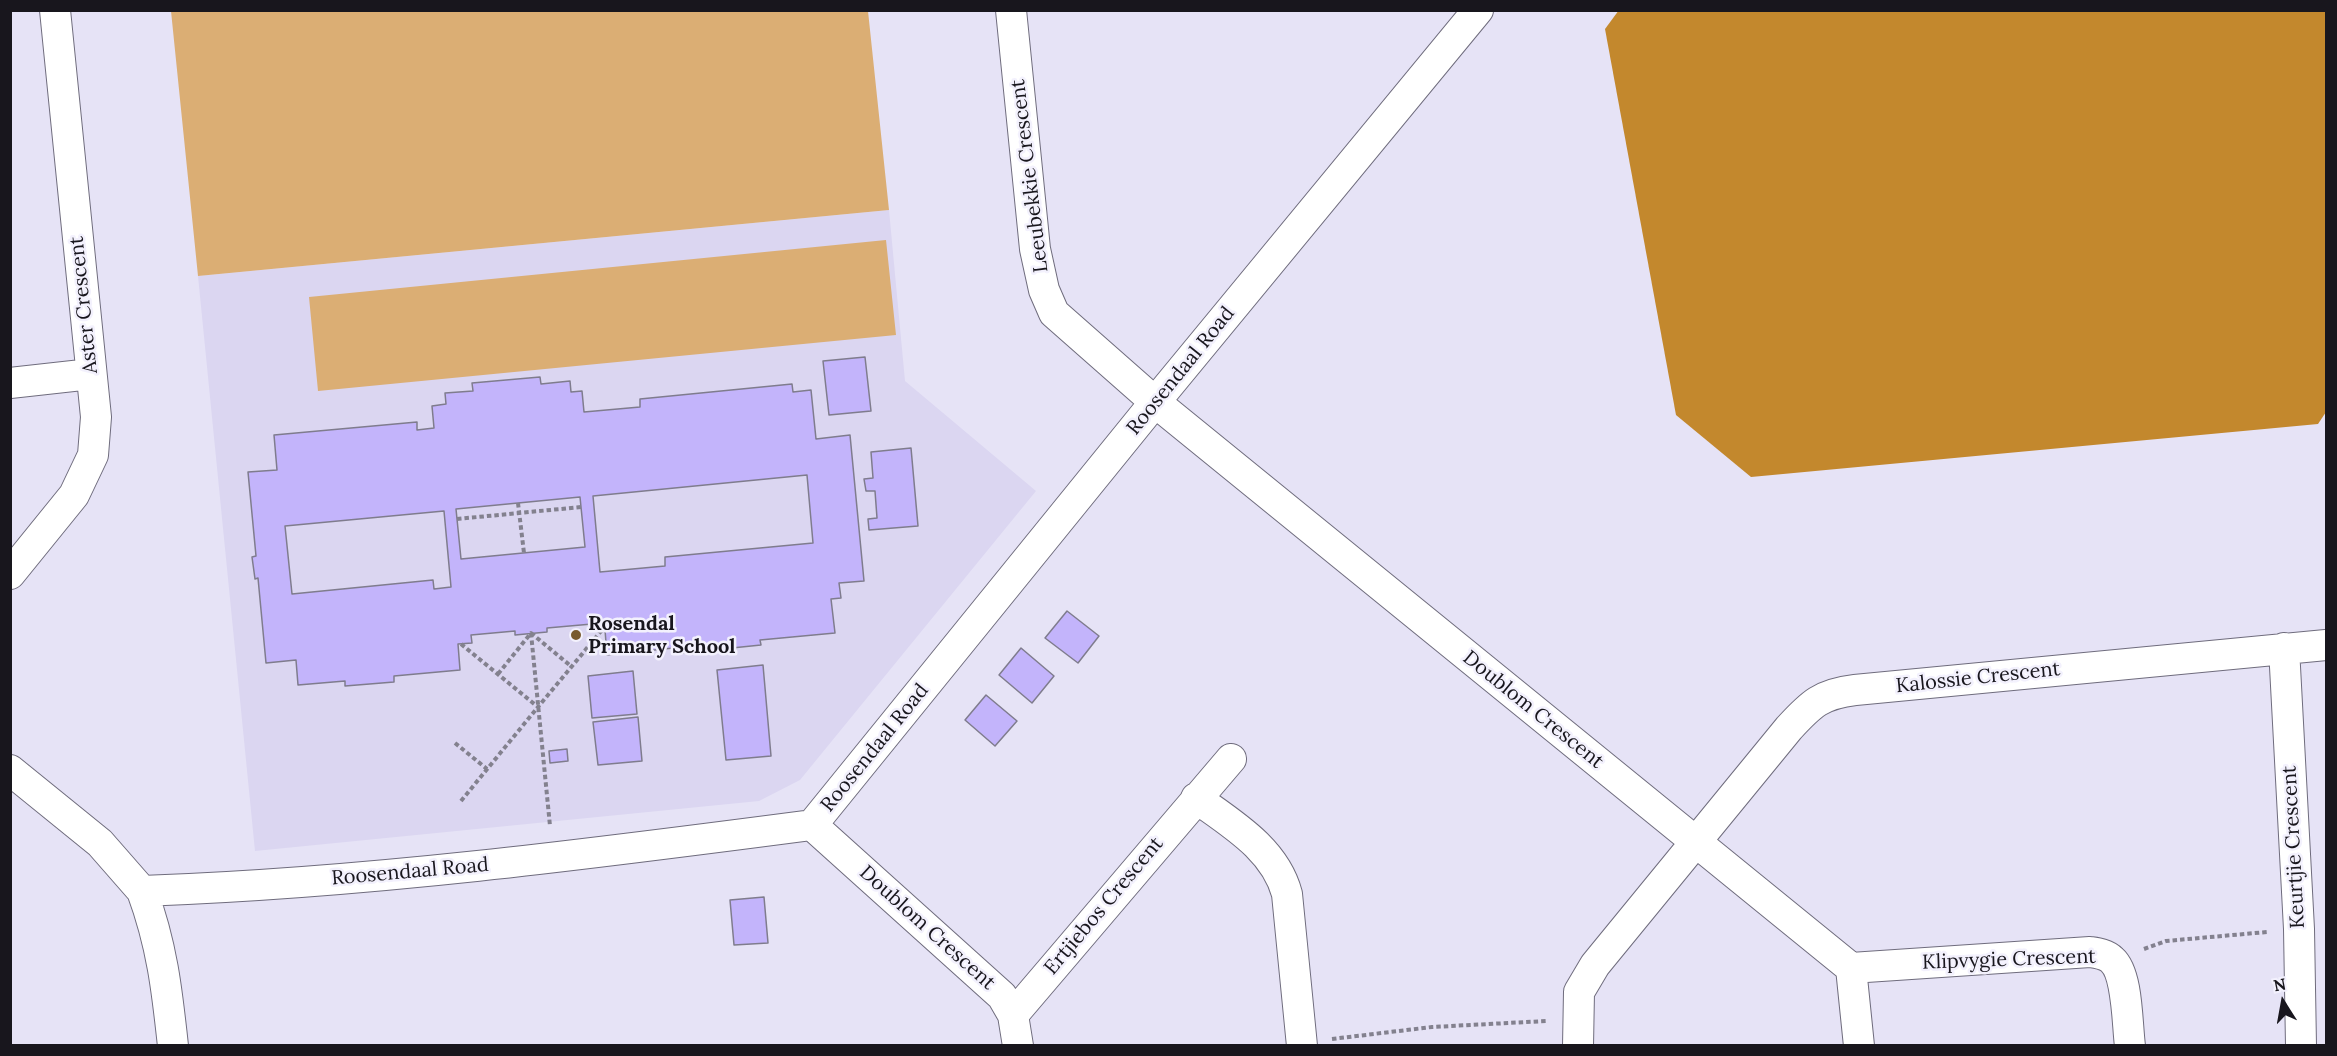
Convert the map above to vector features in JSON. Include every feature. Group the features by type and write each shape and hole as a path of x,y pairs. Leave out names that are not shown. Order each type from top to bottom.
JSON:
{"street":[{"name":"Aster Crescent","path":"10,574 74,495 93,455 96,417 55,10"},
{"name":"Leeubekkie Crescent","path":"1011,10 1035,249 1044,290 1054,313 1155,402"},
{"name":"Roosendaal Road","path":"142,891 237,888 539,860 813,825 1155,402 1478,10"},
{"path":"10,383 91,374"},
{"name":"Doublom Crescent","path":"1155,402 1851,968"},
{"name":"Kalossie Crescent","path":"1578,1035 1579,992 1587,977 1789,728 1816,700 1836,692 2326,645"},
{"name":"Keurtjie Crescent","path":"2284,648 2299,929 2301,1046"},
{"name":"Ertjiebos Crescent","path":"1012,1015 1231,759"},
{"path":"10,770 100,843 142,891 157,931 165,971 173,1046"},
{"path":"1196,798 1264,851 1283,879 1287,894 1302,1044"},
{"name":"Doublom Crescent","path":"813,825 1002,996 1012,1015 1018,1046"},
{"name":"Klipvygie Crescent","path":"1851,968 2090,952 2112,960 2123,981 2130,1046"},
{"path":"1851,968 1859,1046"}],"path":[{"path":"518,503 524,553"},
{"path":"457,519 581,507"},
{"path":"461,801 602,630"},
{"path":"531,633 572,667"},
{"path":"498,674 531,633"},
{"path":"531,633 551,836"},
{"path":"462,644 538,707"},
{"path":"455,743 487,769"},
{"path":"2112,960 2166,941 2299,929"},
{"path":"1302,1044 1432,1028 1534,1020 1578,1035"}],"shaded area":[{"path":"1619,10 2326,11 2326,412 2318,424 1751,477 1676,415 1605,29"},
{"path":"171,11 868,11 889,210 198,276"},
{"name":"Rosendal Primary School","path":"889,210 905,381 1036,491 800,780 759,801 255,851 198,276"},
{"path":"886,240 896,335 318,391 309,297"}],"building":[{"path":"865,357 871,411 829,415 823,361"},
{"path":"540,377 541,384 570,381 571,392 582,391 584,412 640,407 640,399 792,384 793,392 811,390 816,439 850,435 864,581 839,583 841,598 831,599 835,633 760,640 761,645 683,653 683,647 607,655 605,630 592,631 592,624 547,628 547,632 515,635 515,631 471,635 472,643 458,644 460,670 394,676 394,682 345,686 345,681 298,685 296,660 266,663 258,578 255,579 252,557 256,556 248,472 277,470 274,435 417,422 417,430 434,428 432,406 446,404 445,393 473,391 472,383","holes":["807,475 813,543 665,557 665,566 600,572 593,496","580,497 585,547 461,559 456,509","444,511 451,587 434,589 433,580 292,594 285,526"]},
{"path":"911,448 918,526 869,530 868,519 877,518 875,491 866,491 864,479 873,478 871,452"},
{"path":"1067,611 1099,636 1078,663 1045,638"},
{"path":"1021,648 1054,676 1032,703 999,675"},
{"path":"763,665 771,756 726,760 717,670"},
{"path":"633,671 637,714 592,718 588,676"},
{"path":"986,695 1017,721 995,746 965,720"},
{"path":"638,717 642,761 598,765 593,722"},
{"path":"567,749 568,761 550,763 549,751"},
{"path":"764,897 768,943 734,945 730,900"}],"place":[{"name":"Rosendal Primary School","path":"576,635"}]}
